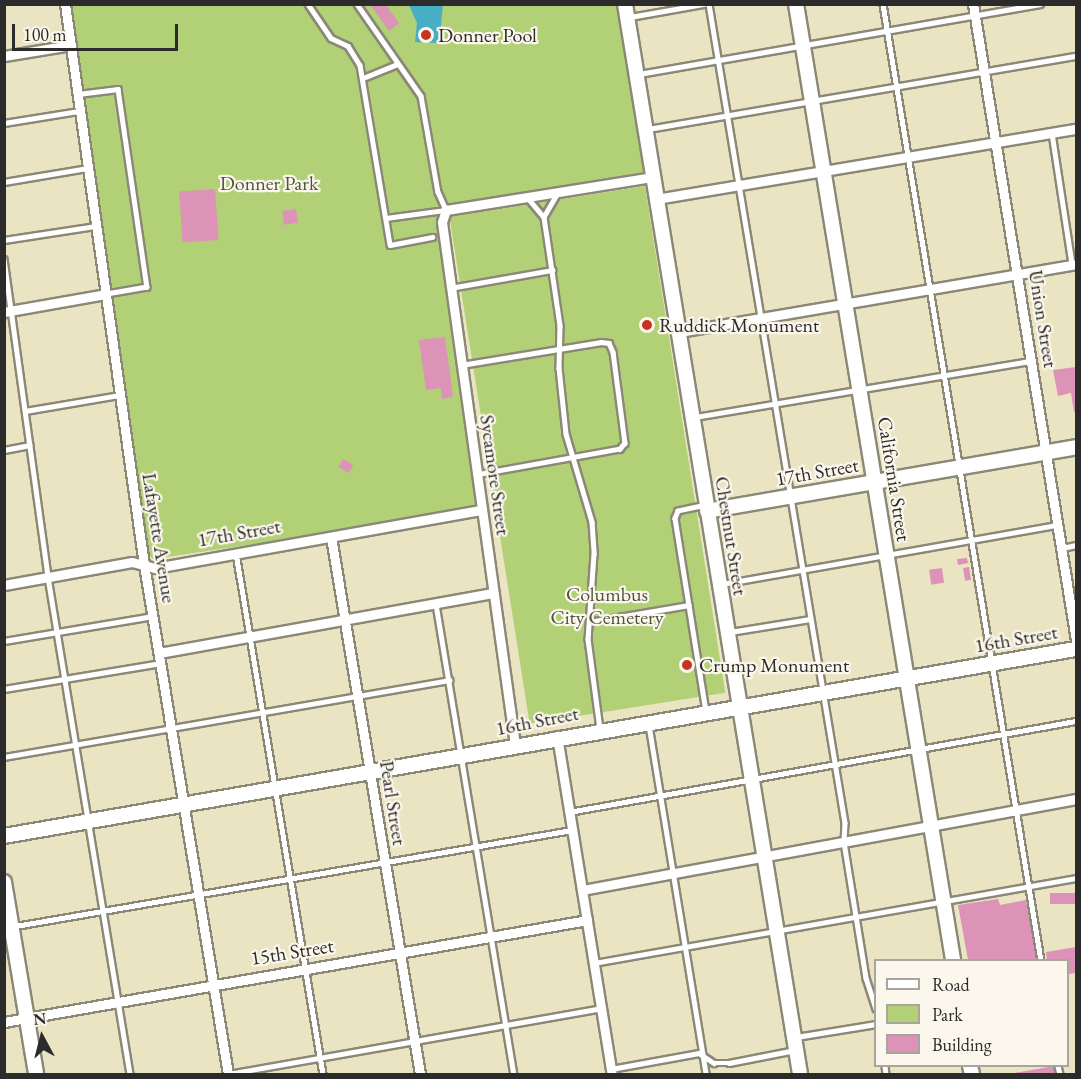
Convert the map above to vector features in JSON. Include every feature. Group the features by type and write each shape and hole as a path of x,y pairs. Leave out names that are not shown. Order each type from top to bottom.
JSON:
{"street":[{"name":"Lafayette Avenue","path":"65,4 144,565 227,1074"},
{"name":"California Street","path":"796,4 953,959"},
{"name":"Union Street","path":"973,4 1077,639"},
{"name":"Chestnut Street","path":"626,11 800,1074"},
{"path":"4,56 71,45"},
{"path":"656,199 1077,129"},
{"path":"446,210 652,177"},
{"name":"Sycamore Street","path":"446,210 442,222 450,288 515,746"},
{"path":"679,332 1074,264"},
{"path":"8,311 106,294"},
{"name":"17th Street","path":"706,508 791,496 1077,447"},
{"name":"17th Street","path":"4,585 132,562 155,568 482,510"},
{"name":"Pearl Street","path":"332,537 420,1074"},
{"path":"160,658 249,637 493,593"},
{"name":"16th Street","path":"4,836 515,746 557,736 1077,649"},
{"path":"557,736 612,1072"},
{"path":"582,890 1077,799"},
{"path":"4,882 8,927 36,1074"},
{"name":"15th Street","path":"4,1022 587,920"}],"lane":[{"path":"308,4 331,38 348,46 363,78 390,245 432,237"},
{"path":"357,4 421,96 438,192 446,210 386,218"},
{"path":"626,11 704,4"},
{"path":"709,4 845,823 844,842 856,917 874,999"},
{"path":"884,4 929,289 961,467 1002,735 1041,959"},
{"path":"636,75 1040,4"},
{"path":"645,130 1077,56"},
{"path":"363,78 397,64"},
{"path":"78,94 118,89 147,286 106,294"},
{"path":"4,123 80,111"},
{"path":"1052,133 1074,264"},
{"path":"4,182 88,168"},
{"path":"544,217 558,192"},
{"path":"527,197 544,217 560,347 558,368 571,459 587,496 592,522 589,622 600,729"},
{"path":"4,240 96,226"},
{"path":"4,259 8,311 26,411 48,577 130,1074"},
{"path":"450,288 552,270"},
{"path":"461,365 560,347 609,343 625,443 620,449 476,475"},
{"path":"692,418 1032,360"},
{"path":"26,411 120,395"},
{"path":"4,450 30,446"},
{"path":"706,508 678,511 675,518 706,712"},
{"path":"719,584 972,542 1058,525"},
{"path":"1062,548 1077,545"},
{"path":"236,554 323,1074"},
{"path":"436,604 463,755 514,1074"},
{"path":"589,622 689,605"},
{"path":"4,641 153,616"},
{"path":"728,632 810,619"},
{"path":"4,689 65,679 160,658"},
{"path":"4,757 449,680"},
{"path":"648,721 706,1074"},
{"path":"569,812 1077,721"},
{"path":"8,927 198,892 572,830"},
{"path":"594,963 664,950 685,950 777,930 1077,878"},
{"path":"227,1074 601,1008"},
{"path":"612,1072 699,1053 704,1059 729,1063 874,1024"}],"green space":[{"name":"Donner Park","path":"65,5 625,5 653,177 445,211 442,222 482,510 153,559 142,549"},
{"name":"Columbus City Cemetery","path":"645,186 725,693 530,724 449,217"}],"water":[{"path":"409,5 443,5 439,43 415,42 417,23"}],"building":[{"path":"370,4 385,4 399,23 389,31"},
{"path":"215,189 219,240 183,242 179,192"},
{"path":"296,209 298,223 284,225 282,211"},
{"path":"445,337 453,397 442,399 441,388 426,390 419,340"},
{"path":"1076,367 1076,412 1074,412 1071,393 1058,396 1053,370"},
{"path":"343,459 353,465 349,473 338,467"},
{"path":"967,558 968,563 958,565 957,559"},
{"path":"969,567 971,580 965,581 963,568"},
{"path":"942,568 944,583 931,585 929,570"},
{"path":"1050,893 1076,893 1076,904 1050,904"},
{"path":"998,899 1000,905 1026,900 1037,959 968,959 958,905"},
{"path":"1076,947 1076,973 1069,974 1069,959 1047,959 1046,952"},
{"path":"1054,1067 1055,1074 1014,1074"}],"place":[{"name":"Donner Pool","path":"426,35"},
{"name":"Ruddick Monument","path":"647,325"},
{"name":"Crump Monument","path":"687,665"}]}
